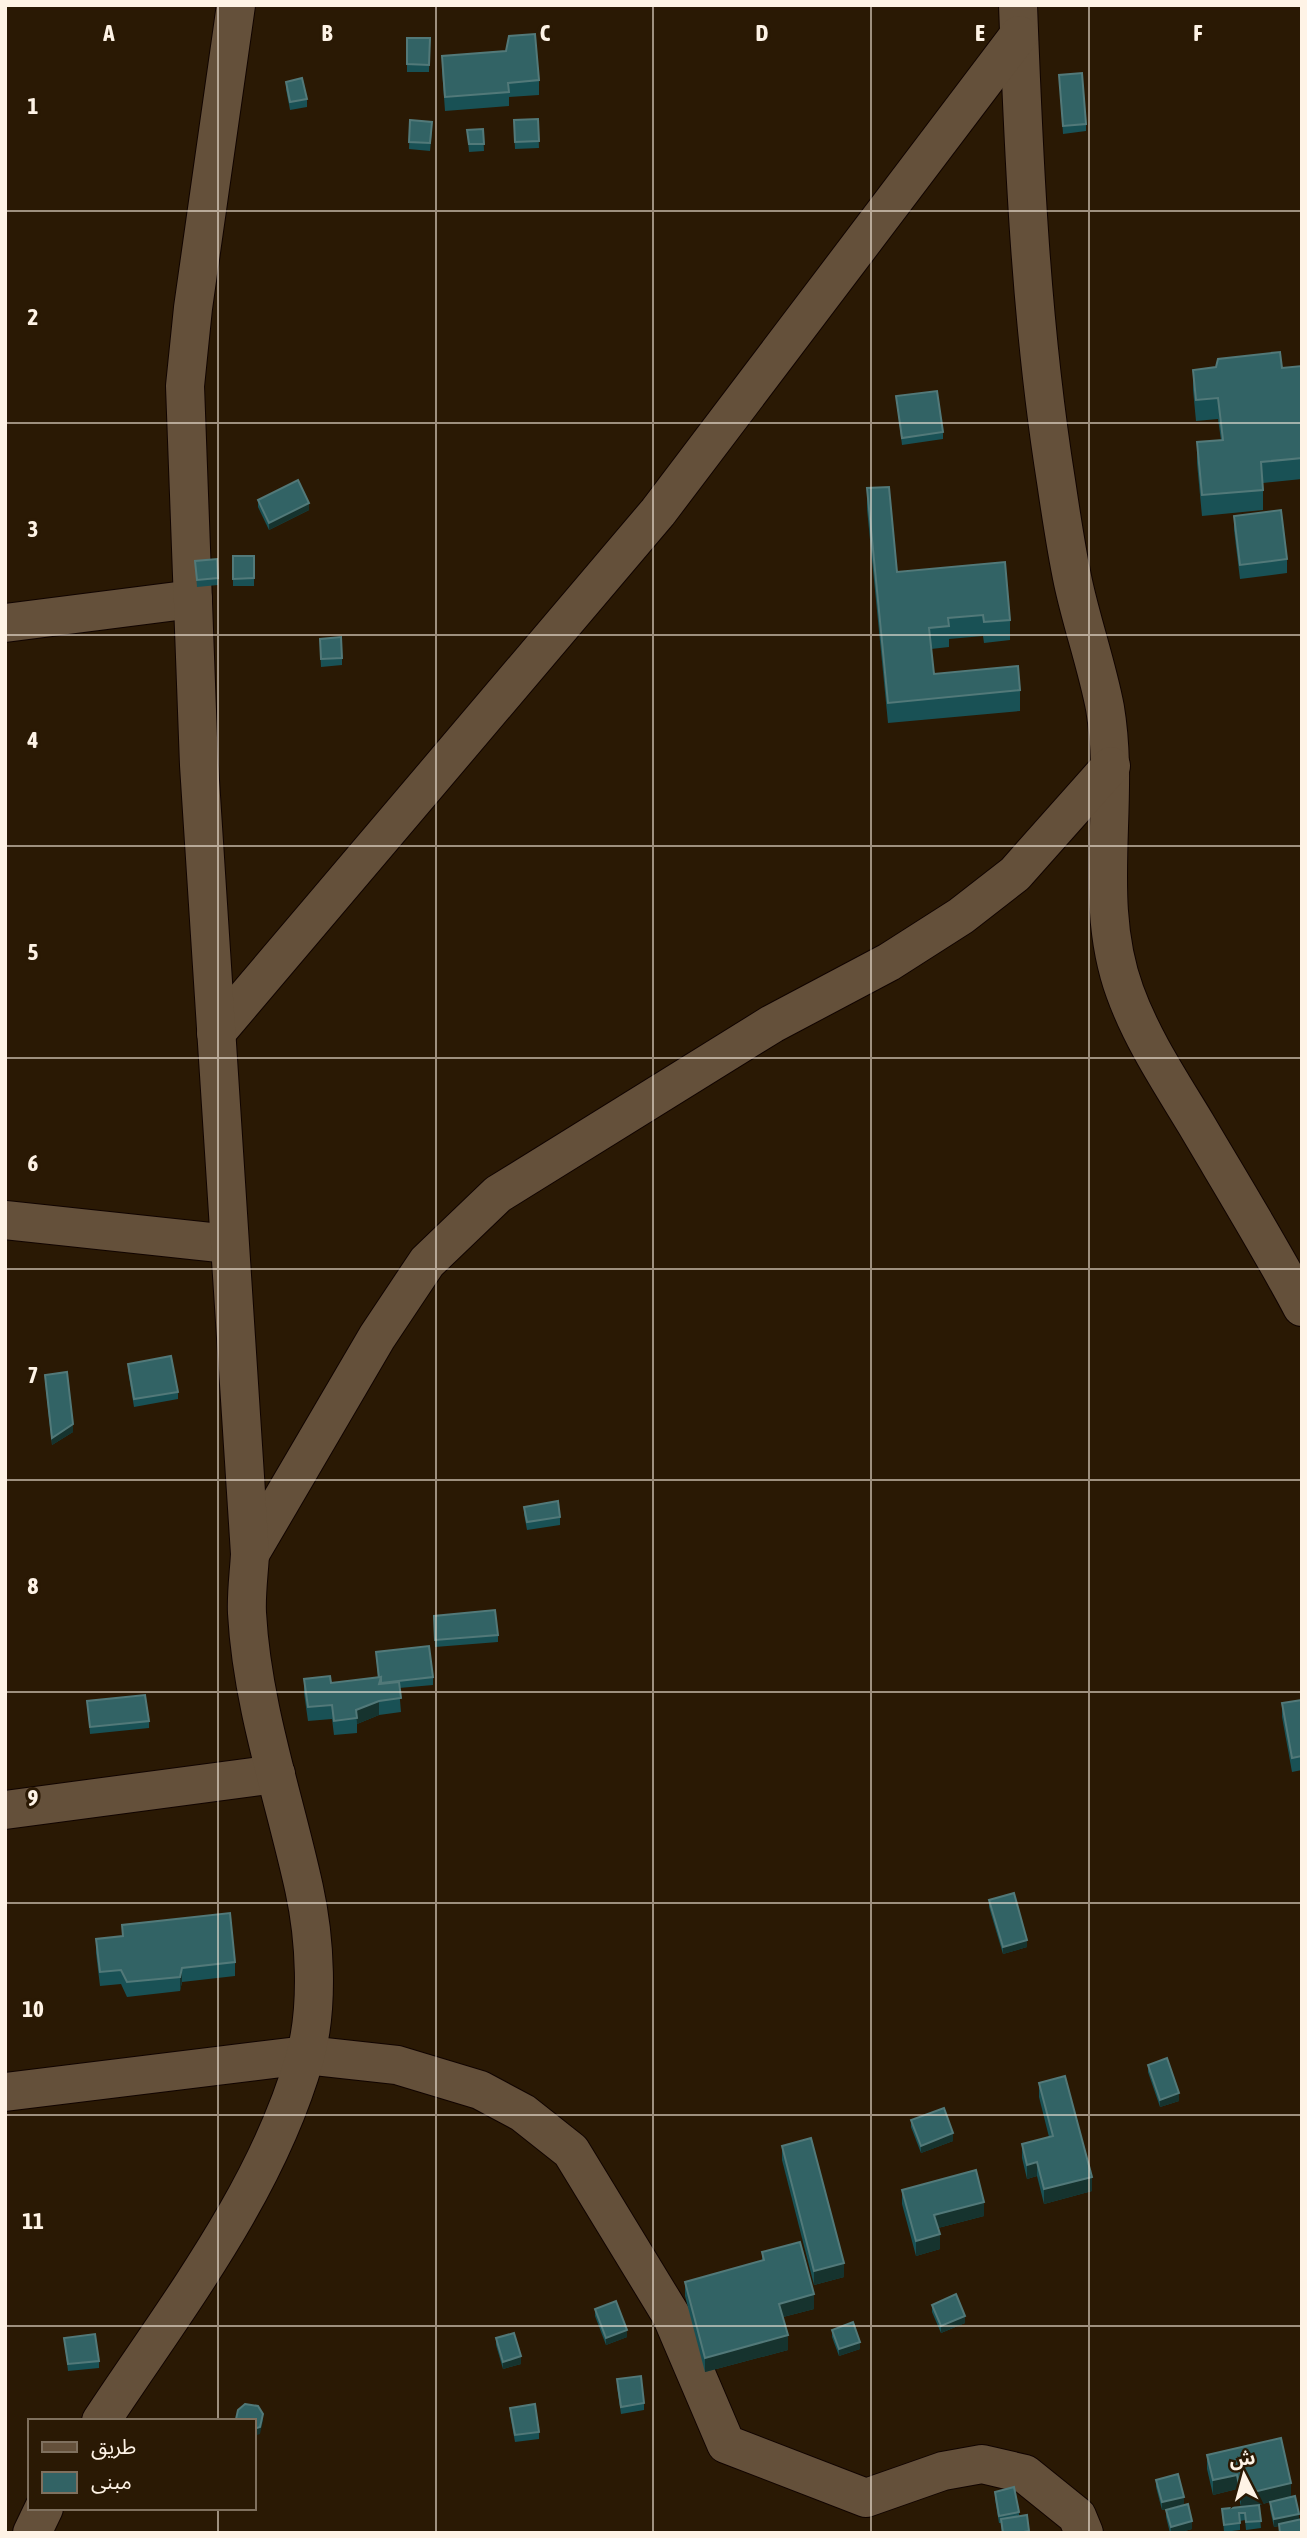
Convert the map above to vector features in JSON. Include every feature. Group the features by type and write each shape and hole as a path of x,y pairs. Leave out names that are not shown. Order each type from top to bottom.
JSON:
{"street":[{"path":"102,2419 227,2230 273,2146 306,2055 315,1975 305,1891 276,1774 257,1681 247,1612 250,1554 216,1033 193,599 185,386 192,308 236,5"},
{"path":"216,1033 658,512 1018,20"},
{"path":"1018,20 1026,194 1038,341 1073,581 1105,707 1111,766 1106,886 1111,943 1125,992 1146,1039 1302,1307"},
{"path":"5,623 193,599"},
{"path":"250,1554 377,1337 427,1262 498,1195 772,1024 889,962 961,916 1015,874 1111,766"},
{"path":"5,1220 229,1244"},
{"path":"5,1810 276,1774"},
{"path":"5,2092 306,2055 397,2065 480,2090 523,2113 571,2151 671,2315 726,2444 866,2498 943,2471 982,2464 1025,2474 1077,2516 1084,2533"},
{"path":"32,2533 43,2510"}],"building":[{"path":"535,34 539,80 508,83 509,92 445,97 442,56 506,51 509,36"},
{"path":"407,38 430,38 429,65 407,64"},
{"path":"1082,73 1086,124 1063,126 1059,75"},
{"path":"302,78 307,99 290,102 286,82"},
{"path":"538,119 539,141 515,142 514,120"},
{"path":"410,120 432,122 430,143 409,142"},
{"path":"483,129 484,144 469,144 467,130"},
{"path":"1280,352 1282,368 1302,366 1302,458 1261,462 1263,490 1202,495 1197,442 1223,440 1218,398 1196,400 1193,370 1216,367 1218,359"},
{"path":"937,391 943,432 902,438 896,396"},
{"path":"298,480 309,503 269,523 258,500"},
{"path":"889,487 897,572 1005,562 1010,620 984,622 983,615 948,618 949,626 929,628 934,674 1018,666 1020,690 888,703 867,488"},
{"path":"1281,510 1287,559 1240,565 1234,516"},
{"path":"233,556 254,556 254,578 233,579"},
{"path":"217,559 218,578 197,580 195,561"},
{"path":"341,637 342,658 321,659 320,639"},
{"path":"171,1356 178,1392 134,1399 128,1364"},
{"path":"67,1372 73,1424 52,1438 45,1375"},
{"path":"558,1501 560,1517 527,1522 524,1507"},
{"path":"495,1610 498,1635 435,1640 434,1616"},
{"path":"429,1646 433,1677 381,1683 376,1652"},
{"path":"330,1676 331,1683 381,1677 379,1684 399,1682 401,1698 379,1701 356,1710 357,1718 334,1721 332,1705 308,1707 304,1679"},
{"path":"145,1695 149,1721 90,1727 87,1701"},
{"path":"1302,1700 1302,1756 1292,1758 1282,1703"},
{"path":"1014,1893 1027,1940 1003,1947 989,1900"},
{"path":"230,1913 235,1962 182,1968 180,1977 127,1982 121,1970 100,1972 96,1939 123,1936 122,1925"},
{"path":"1167,2058 1179,2093 1160,2100 1148,2065"},
{"path":"1065,2076 1092,2177 1044,2189 1037,2162 1027,2165 1022,2144 1053,2136 1039,2083"},
{"path":"944,2108 953,2133 921,2146 911,2120"},
{"path":"811,2138 844,2263 814,2271 782,2146"},
{"path":"976,2170 984,2202 934,2215 940,2234 916,2241 902,2190"},
{"path":"800,2242 814,2294 779,2304 788,2335 705,2358 685,2282 764,2260 762,2252"},
{"path":"956,2294 965,2316 941,2326 932,2305"},
{"path":"616,2301 627,2330 606,2338 595,2309"},
{"path":"853,2322 860,2342 839,2349 832,2330"},
{"path":"514,2333 521,2356 503,2362 496,2338"},
{"path":"95,2334 99,2361 68,2364 64,2338"},
{"path":"641,2376 644,2403 621,2407 617,2379"},
{"path":"245,2404 258,2406 263,2414 260,2427 256,2428 256,2419 236,2419 238,2410"},
{"path":"535,2404 539,2432 515,2435 510,2408"},
{"path":"1281,2438 1291,2483 1241,2495 1237,2475 1213,2480 1207,2455"},
{"path":"1178,2474 1184,2497 1162,2502 1156,2480"},
{"path":"1014,2487 1019,2512 999,2516 995,2492"},
{"path":"1295,2496 1299,2514 1274,2519 1270,2502"},
{"path":"1188,2504 1192,2521 1171,2527 1166,2510"},
{"path":"1259,2505 1261,2521 1246,2522 1245,2513 1239,2513 1240,2523 1224,2525 1222,2509"},
{"path":"1027,2515 1029,2531 1003,2533 1001,2519"},
{"path":"1302,2519 1302,2533 1280,2533 1279,2524"}]}
